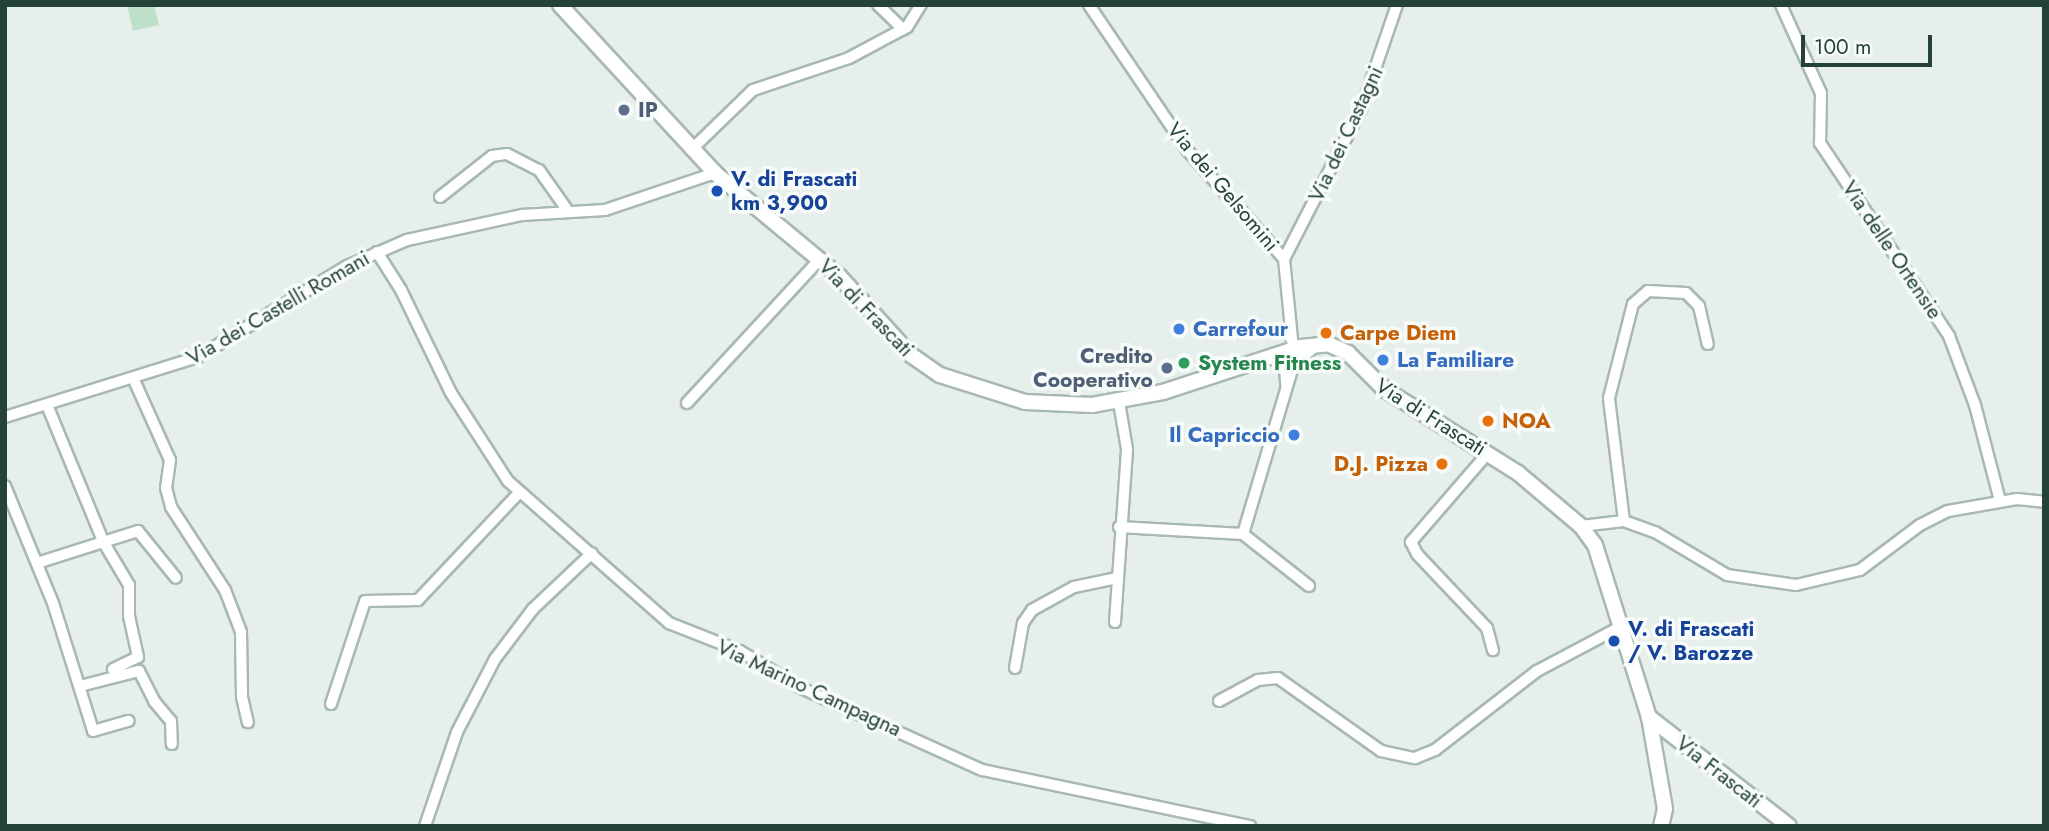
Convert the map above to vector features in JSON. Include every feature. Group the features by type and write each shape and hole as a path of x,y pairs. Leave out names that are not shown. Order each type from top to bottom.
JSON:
{"main road":[{"name":"Via di Frascati","path":"559,5 691,150 859,296 911,355 940,375 1032,403 1119,402 1317,344 1344,350 1384,389 1489,453 1581,526 1595,545 1649,716 1665,809 1661,826"},
{"name":"Via Frascati","path":"1649,716 1789,826"}],"street":[{"path":"878,5 903,29"},
{"path":"691,150 760,85 836,64 903,29 914,21 920,5"},
{"name":"Via dei Gelsomini","path":"1089,5 1187,150 1284,259 1295,351 1283,372 1286,387"},
{"name":"Via dei Castagni","path":"1284,259 1362,107 1397,5"},
{"name":"Via delle Ortensie","path":"1781,5 1821,93 1820,144 1949,336 1975,405 2000,501"},
{"path":"440,197 492,156 507,154 539,170 568,211"},
{"name":"Via dei Castelli Romani","path":"5,416 134,380 210,351 377,252 447,228 568,211 613,208 715,173"},
{"name":"Via Marino Campagna","path":"377,252 465,416 519,493 592,553 657,615 680,630 740,651 795,685 975,768 1251,826"},
{"path":"687,403 819,260"},
{"path":"1624,521 1609,398 1633,304 1650,290 1689,294 1699,306 1708,344"},
{"path":"1244,534 1268,457 1295,351"},
{"path":"1269,360 1283,372"},
{"path":"134,380 170,462 166,488 171,507 225,590 241,632 242,691 248,722"},
{"path":"1115,622 1119,527 1127,449 1119,402"},
{"path":"47,405 104,543 129,585 129,616 138,651 134,662 113,669"},
{"path":"1489,453 1411,542 1416,554 1487,628 1493,650"},
{"path":"5,485 37,563 80,686 93,731 87,743"},
{"path":"331,704 365,601 418,600 519,493"},
{"path":"1581,526 1624,521 1655,533 1727,575 1790,585 1860,570 1934,517 2000,501 2044,502"},
{"path":"1119,527 1244,534 1309,586"},
{"path":"37,563 141,532 176,578"},
{"path":"425,826 457,732 495,659 533,609 592,553"},
{"path":"1015,668 1023,623 1032,610 1074,587 1117,578"},
{"path":"1219,701 1258,680 1274,677 1381,751 1415,758 1435,750 1537,671 1620,627"},
{"path":"80,686 139,671 154,701 171,721 172,744"},
{"path":"93,731 129,722"}],"green space":[{"path":"127,5 154,5 159,25 133,31"}],"place":[{"name":"IP","path":"624,110"},
{"name":"V. di Frascati km 3,900","path":"717,191"},
{"name":"Carrefour","path":"1179,329"},
{"name":"Carpe Diem","path":"1326,333"},
{"name":"La Familiare","path":"1383,360"},
{"name":"System Fitness","path":"1184,363"},
{"name":"Credito Cooperativo","path":"1167,368"},
{"name":"NOA","path":"1488,421"},
{"name":"Il Capriccio","path":"1294,435"},
{"name":"D.J. Pizza","path":"1442,464"},
{"name":"V. di Frascati / V. Barozze","path":"1614,641"}]}
